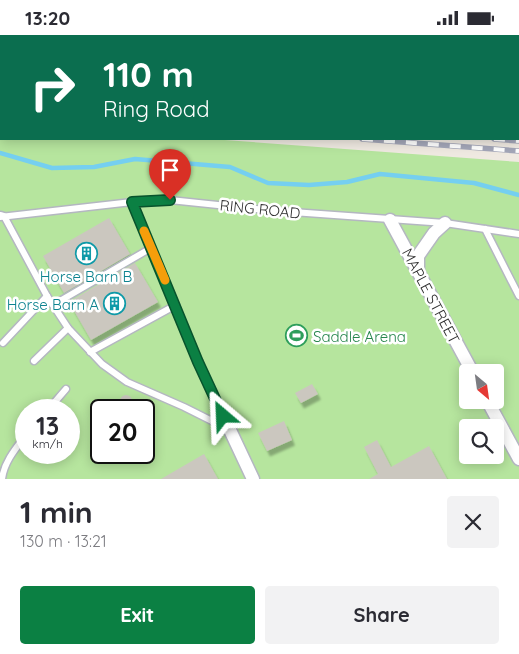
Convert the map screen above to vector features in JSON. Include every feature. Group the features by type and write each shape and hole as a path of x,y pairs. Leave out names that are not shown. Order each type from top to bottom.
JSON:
{"street":[{"name":"MAPLE STREET","path":"390,219 468,364"},
{"path":"418,270 418,256 434,233 445,223"},
{"path":"493,409 519,459"},
{"path":"230,429 253,479"}],"lane":[{"name":"RING ROAD","path":"1,216 132,202 170,200 265,210 445,223 519,234"},
{"path":"132,202 198,362 230,429"},
{"path":"1,216 47,296 68,328 102,365 128,382 230,429"},
{"path":"485,229 519,296"},
{"path":"53,305 152,248"},
{"path":"3,343 47,296"},
{"path":"90,352 176,305"},
{"path":"34,361 68,328"},
{"path":"57,399 66,389"},
{"path":"2,479 3,473 15,450"}],"green space":[{"path":"0,140 224,140 519,162 519,479 0,479"}],"building":[{"name":"Horse Barn B","path":"109,218 130,254 64,293 43,256"},
{"name":"Horse Barn A","path":"135,263 158,302 91,340 69,302"},
{"path":"312,384 318,394 301,403 295,393"},
{"path":"124,395 132,399 120,399"},
{"path":"284,421 292,440 267,451 258,433"},
{"path":"377,440 391,467 429,446 447,479 369,479 378,474 364,447"},
{"path":"204,454 218,479 161,479"}],"waterway":[{"path":"0,153 52,168 94,167 135,159 230,167 268,183 309,185 347,182 380,174 474,183 519,195"}],"railway":[{"path":"375,140 519,151"},
{"path":"506,140 519,141"}],"slow traffic":[{"path":"144,231 165,280"}],"place":[{"name":"Horse Barn B","path":"86,253"},
{"name":"Horse Barn A","path":"115,304"},
{"name":"Saddle Arena","path":"297,336"}],"route":[{"path":"170,200 132,202 198,362 223,416"}]}
